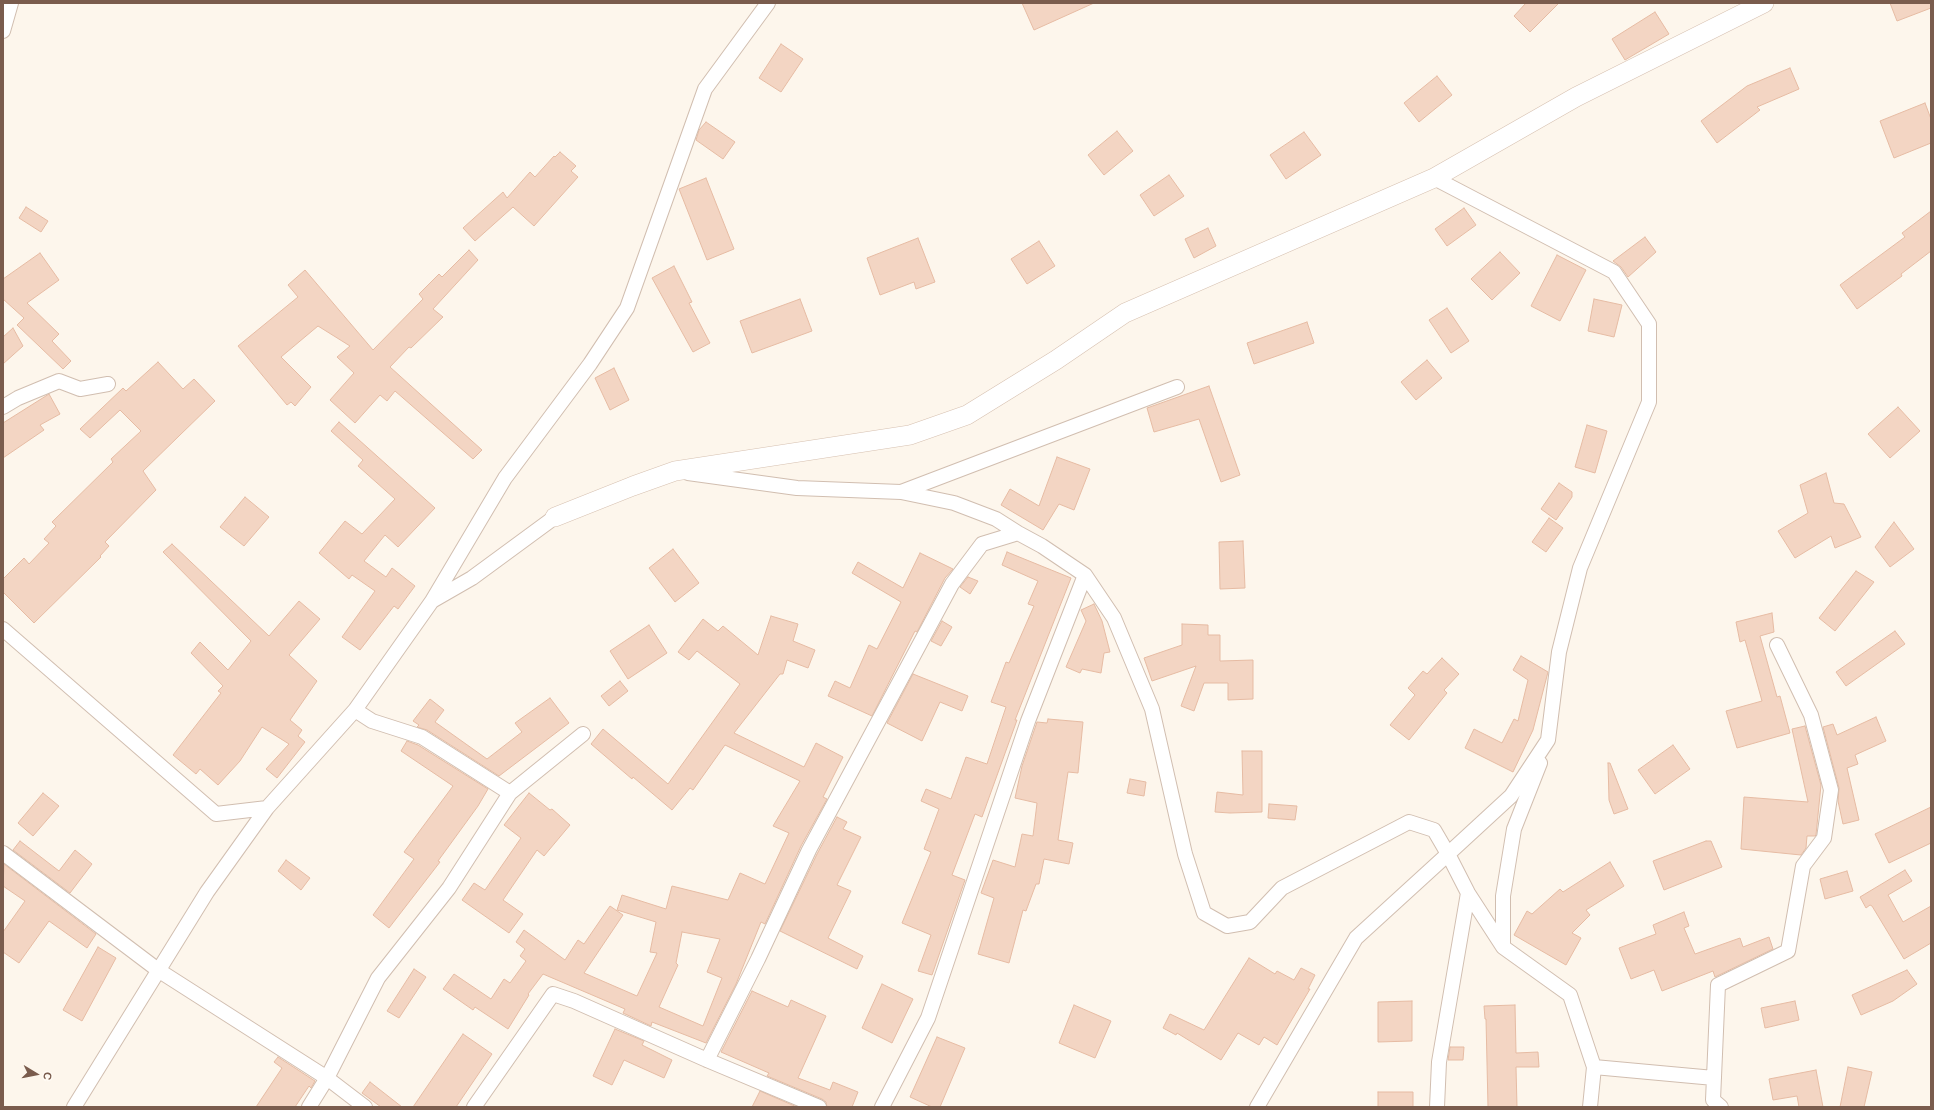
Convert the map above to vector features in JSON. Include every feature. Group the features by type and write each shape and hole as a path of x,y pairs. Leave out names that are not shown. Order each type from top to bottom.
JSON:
{"street":[{"path":"3,31 11,3"},
{"path":"74,1107 207,892 267,808 355,710 432,601 505,478 590,364 627,308 705,89 768,3"},
{"path":"432,601 472,578 555,517 675,471 910,435 967,415 1056,360 1125,313 1434,178 1576,96 1764,3"},
{"path":"1434,178 1614,272 1649,324 1648,402 1580,568 1560,652 1548,740 1514,829 1503,896 1503,947"},
{"path":"3,407 18,398 59,381 80,389 108,384"},
{"path":"901,492 1177,386"},
{"path":"675,471 797,488 901,492 954,503 996,519 1042,546 1085,575 1114,618 1152,709 1185,854 1204,912 1227,926 1250,922 1282,888 1409,822 1434,830 1468,892 1503,947 1570,995 1594,1067 1590,1107"},
{"path":"706,1060 758,959 809,850 952,584 982,544 1018,533"},
{"path":"882,1107 928,1018 1028,721 1085,575"},
{"path":"3,629 216,814 267,808"},
{"path":"1721,1107 1713,1100 1718,985 1788,951 1803,866 1824,838 1831,790 1811,715 1778,645"},
{"path":"355,710 372,721 422,737 510,793"},
{"path":"309,1107 327,1078 378,978 449,888 510,793 583,734"},
{"path":"1257,1107 1356,938 1510,796 1548,740"},
{"path":"3,853 158,970 327,1078 365,1107"},
{"path":"1437,1107 1439,1062 1468,892"},
{"path":"474,1107 553,994 574,1001 706,1060 819,1107"},
{"path":"1594,1067 1714,1078"}],"building":[{"path":"1022,3 1094,3 1034,30"},
{"path":"1526,3 1559,3 1530,32 1514,16"},
{"path":"1890,3 1931,3 1931,8 1897,21"},
{"path":"1655,12 1669,34 1625,60 1612,39"},
{"path":"781,44 803,59 781,92 759,78"},
{"path":"1790,68 1799,89 1757,107 1760,110 1717,143 1701,121 1747,86"},
{"path":"1437,76 1452,95 1419,122 1404,103"},
{"path":"1925,103 1931,119 1931,143 1894,158 1880,121"},
{"path":"706,122 735,142 723,159 696,140 699,130"},
{"path":"1117,131 1133,151 1104,175 1088,155"},
{"path":"1304,132 1321,155 1286,179 1270,155"},
{"path":"560,152 576,166 571,171 578,177 534,226 513,207 475,241 463,228 503,192 507,198 530,172 535,177 554,156 555,157"},
{"path":"1169,175 1184,196 1154,216 1140,195"},
{"path":"706,178 734,249 707,260 679,189"},
{"path":"26,207 48,221 41,232 19,218"},
{"path":"1464,208 1476,225 1447,246 1435,229"},
{"path":"1931,211 1931,251 1901,274 1902,276 1857,309 1840,285 1905,237 1902,233"},
{"path":"1208,228 1216,246 1194,258 1185,239"},
{"path":"1645,237 1656,252 1628,277 1621,267 1613,261"},
{"path":"918,238 935,282 916,289 914,282 880,295 867,258"},
{"path":"1039,241 1055,266 1027,284 1011,259"},
{"path":"469,250 478,260 433,309 443,317 411,348 409,347 390,367 482,450 473,459 395,391 387,401 380,395 355,423 330,400 354,373 337,357 350,346 318,326 281,357 311,387 295,406 291,402 287,405 238,346 298,297 288,285 305,270 373,350 423,299 419,294 439,274 442,277"},
{"path":"1500,252 1520,273 1492,300 1471,279"},
{"path":"40,253 59,280 27,303 59,334 52,341 71,361 63,369 17,325 24,318 3,299 3,279"},
{"path":"1557,255 1586,270 1560,321 1531,306"},
{"path":"674,266 692,302 689,303 710,343 693,352 652,278"},
{"path":"800,299 812,331 752,353 740,321"},
{"path":"1594,299 1622,305 1614,337 1588,331"},
{"path":"1447,308 1469,341 1451,353 1429,320"},
{"path":"1307,322 1314,343 1254,364 1247,343"},
{"path":"13,328 23,346 3,364 3,337"},
{"path":"1427,360 1442,378 1416,400 1401,382"},
{"path":"158,362 183,389 194,379 215,401 143,471 156,490 105,542 109,546 100,556 101,557 34,623 3,592 3,579 24,558 29,564 49,543 44,539 56,526 52,522 113,462 111,459 141,431 120,410 90,438 80,429 123,388 126,391"},
{"path":"614,368 629,400 610,410 595,378"},
{"path":"1209,386 1240,475 1221,482 1199,419 1154,432 1147,408"},
{"path":"49,394 60,414 40,425 44,430 3,458 3,423"},
{"path":"1898,407 1920,431 1890,458 1868,434"},
{"path":"339,422 435,508 398,547 385,535 364,561 386,577 392,568 415,586 398,609 394,606 360,650 342,637 375,591 352,575 349,579 319,553 345,521 362,534 395,499 358,466 363,460 331,431"},
{"path":"1587,425 1607,431 1595,473 1575,467"},
{"path":"1057,457 1090,469 1074,510 1059,504 1043,530 1001,505 1010,489 1039,506"},
{"path":"1826,473 1834,503 1844,504 1861,537 1835,548 1831,536 1795,558 1778,531 1808,513 1800,485"},
{"path":"1559,483 1572,492 1572,497 1556,520 1541,509"},
{"path":"245,497 269,517 244,546 220,527"},
{"path":"1549,518 1563,528 1546,552 1532,542"},
{"path":"1894,522 1914,549 1890,567 1875,547"},
{"path":"1243,541 1245,588 1220,589 1219,542"},
{"path":"172,544 269,636 299,601 320,619 289,655 317,681 290,720 302,730 298,736 305,742 277,778 266,769 289,744 262,727 240,761 218,785 200,769 196,774 173,755 221,693 218,691 223,686 191,653 200,642 228,670 251,641 163,552"},
{"path":"673,549 699,583 675,602 649,568"},
{"path":"1007,552 1071,578 1015,720 1017,720 982,817 975,814 952,875 965,880 932,975 918,971 931,935 902,923 931,852 924,849 939,809 921,801 926,789 951,799 966,757 987,764 1006,707 991,702 1006,662 1009,663 1034,606 1028,604 1038,581 1002,565"},
{"path":"920,553 953,569 945,578 917,632 915,631 872,716 828,696 835,681 850,688 869,645 877,649 901,602 852,573 858,562 903,588"},
{"path":"1856,571 1874,582 1835,631 1819,618"},
{"path":"968,577 978,581 970,594 960,587"},
{"path":"1094,604 1102,621 1110,652 1104,653 1101,673 1082,669 1080,673 1066,667 1086,621 1081,610"},
{"path":"1772,613 1774,632 1760,636 1777,697 1780,696 1790,733 1737,748 1726,711 1762,701 1745,640 1740,642 1736,622"},
{"path":"771,616 798,624 793,641 815,650 808,668 787,660 783,674 780,674 734,733 804,767 816,743 843,757 823,797 827,799 801,846 765,924 761,922 736,984 706,1043 652,1022 651,1026 623,1013 625,1009 543,974 528,994 529,995 508,1029 475,1007 473,1010 443,989 454,974 491,999 504,979 510,983 526,961 520,956 525,949 516,942 524,930 565,960 578,940 584,944 610,906 623,915 584,973 637,996 657,953 650,952 656,922 617,910 622,895 666,909 672,886 728,900 740,873 765,884 789,833 773,826 800,781 725,745 693,790 690,788 672,810 633,777 632,779 591,744 603,729 668,784 740,684 697,651 689,660 678,652 703,619 718,631 723,626 758,655","holes":["682,932 720,939 707,972 722,978 703,1026 659,1007 678,965 676,963"]},
{"path":"942,621 952,627 941,646 931,641"},
{"path":"1182,624 1208,625 1208,635 1220,635 1220,661 1253,660 1253,699 1228,700 1228,683 1204,683 1194,711 1181,706 1196,666 1152,681 1144,658 1182,645"},
{"path":"649,625 667,653 628,679 610,651"},
{"path":"1895,631 1905,644 1846,686 1836,672"},
{"path":"1521,656 1548,672 1533,730 1513,772 1465,748 1474,729 1502,743 1514,719 1518,721 1528,680 1513,670"},
{"path":"1442,658 1459,674 1444,690 1447,693 1409,740 1390,725 1415,695 1408,688 1423,671 1427,674"},
{"path":"913,674 968,696 962,711 940,702 922,741 887,723"},
{"path":"620,681 628,691 609,706 601,696"},
{"path":"550,698 569,723 499,776 427,730 417,727 419,725 413,721 430,699 444,710 435,722 487,759 522,732 515,723"},
{"path":"1876,717 1886,741 1855,755 1858,764 1847,768 1859,820 1843,824 1838,801 1839,788 1823,727 1833,724 1837,735"},
{"path":"1048,719 1083,722 1078,773 1068,772 1058,840 1073,843 1069,864 1044,859 1039,884 1036,884 1026,911 1023,910 1009,963 978,954 994,898 981,893 993,860 1015,867 1022,834 1033,836 1037,803 1015,798 1022,766 1037,722 1047,723"},
{"path":"1805,726 1821,785 1816,835 1807,836 1806,848 1801,855 1741,849 1744,797 1808,802 1792,729"},
{"path":"407,741 418,745 488,789 478,806 438,861 440,862 389,928 373,915 414,859 404,852 453,786 401,751"},
{"path":"1673,745 1690,769 1655,794 1638,770"},
{"path":"1242,751 1262,751 1262,812 1215,812 1217,792 1243,795"},
{"path":"1608,763 1610,763 1628,809 1614,814 1609,800"},
{"path":"1130,779 1146,782 1144,796 1127,793"},
{"path":"43,793 59,806 33,836 18,823"},
{"path":"529,793 550,810 552,809 570,825 544,856 537,850 503,900 523,914 509,933 462,900 474,883 485,890 521,838 504,825"},
{"path":"1269,804 1297,806 1295,820 1268,818"},
{"path":"1931,807 1931,843 1889,863 1875,834"},
{"path":"837,817 847,822 843,829 861,837 837,885 851,891 828,938 863,956 857,969 780,931 817,854"},
{"path":"20,841 59,871 75,850 92,864 70,893 13,850"},
{"path":"1706,841 1711,841 1722,867 1664,890 1653,861"},
{"path":"286,860 310,878 301,890 278,871"},
{"path":"1610,862 1624,886 1586,910 1590,915 1572,933 1581,938 1566,965 1514,935 1527,911 1532,914 1560,889 1563,892"},
{"path":"4,864 96,934 87,948 49,921 19,963 3,952 3,932 25,901 3,886"},
{"path":"1905,870 1912,881 1888,895 1903,922 1931,906 1931,943 1904,959 1872,906 1870,905 1866,908 1860,897"},
{"path":"1847,871 1853,891 1825,899 1820,879"},
{"path":"1684,912 1689,926 1684,928 1695,954 1740,938 1743,947 1769,937 1773,949 1715,977 1713,971 1662,991 1654,970 1631,979 1619,948 1656,934 1653,925"},
{"path":"98,947 116,958 82,1021 63,1010"},
{"path":"1249,958 1275,974 1277,971 1294,980 1301,968 1315,975 1308,989 1310,989 1277,1045 1264,1037 1259,1045 1238,1033 1221,1060 1177,1033 1176,1035 1163,1028 1170,1014 1204,1030"},
{"path":"414,969 426,977 399,1018 387,1011"},
{"path":"1907,970 1917,984 1893,1001 1861,1015 1852,995"},
{"path":"882,984 913,999 892,1043 862,1028"},
{"path":"752,991 788,1007 791,1000 826,1016 798,1078 830,1090 833,1082 858,1092 852,1107 827,1107 826,1102 822,1099 767,1076 769,1073 721,1052"},
{"path":"1412,1001 1412,1041 1378,1042 1378,1002"},
{"path":"1795,1001 1799,1020 1765,1028 1761,1008"},
{"path":"1074,1005 1111,1021 1095,1058 1059,1043"},
{"path":"1515,1005 1516,1053 1538,1052 1539,1067 1516,1067 1517,1107 1488,1107 1486,1019 1484,1006"},
{"path":"615,1029 644,1041 642,1045 672,1060 664,1078 624,1060 612,1085 593,1076"},
{"path":"463,1034 492,1054 456,1107 413,1107"},
{"path":"937,1037 965,1048 940,1107 932,1107 910,1097"},
{"path":"1450,1047 1464,1047 1463,1060 1448,1060"},
{"path":"278,1057 315,1081 311,1088 309,1086 295,1107 256,1107 282,1068 274,1062"},
{"path":"1848,1067 1872,1072 1864,1107 1840,1107"},
{"path":"1816,1070 1823,1107 1799,1107 1797,1096 1773,1100 1769,1079"},
{"path":"370,1082 402,1107 381,1107 362,1093"},
{"path":"760,1091 797,1107 752,1107"},
{"path":"1378,1092 1413,1092 1413,1107 1378,1107"}]}
